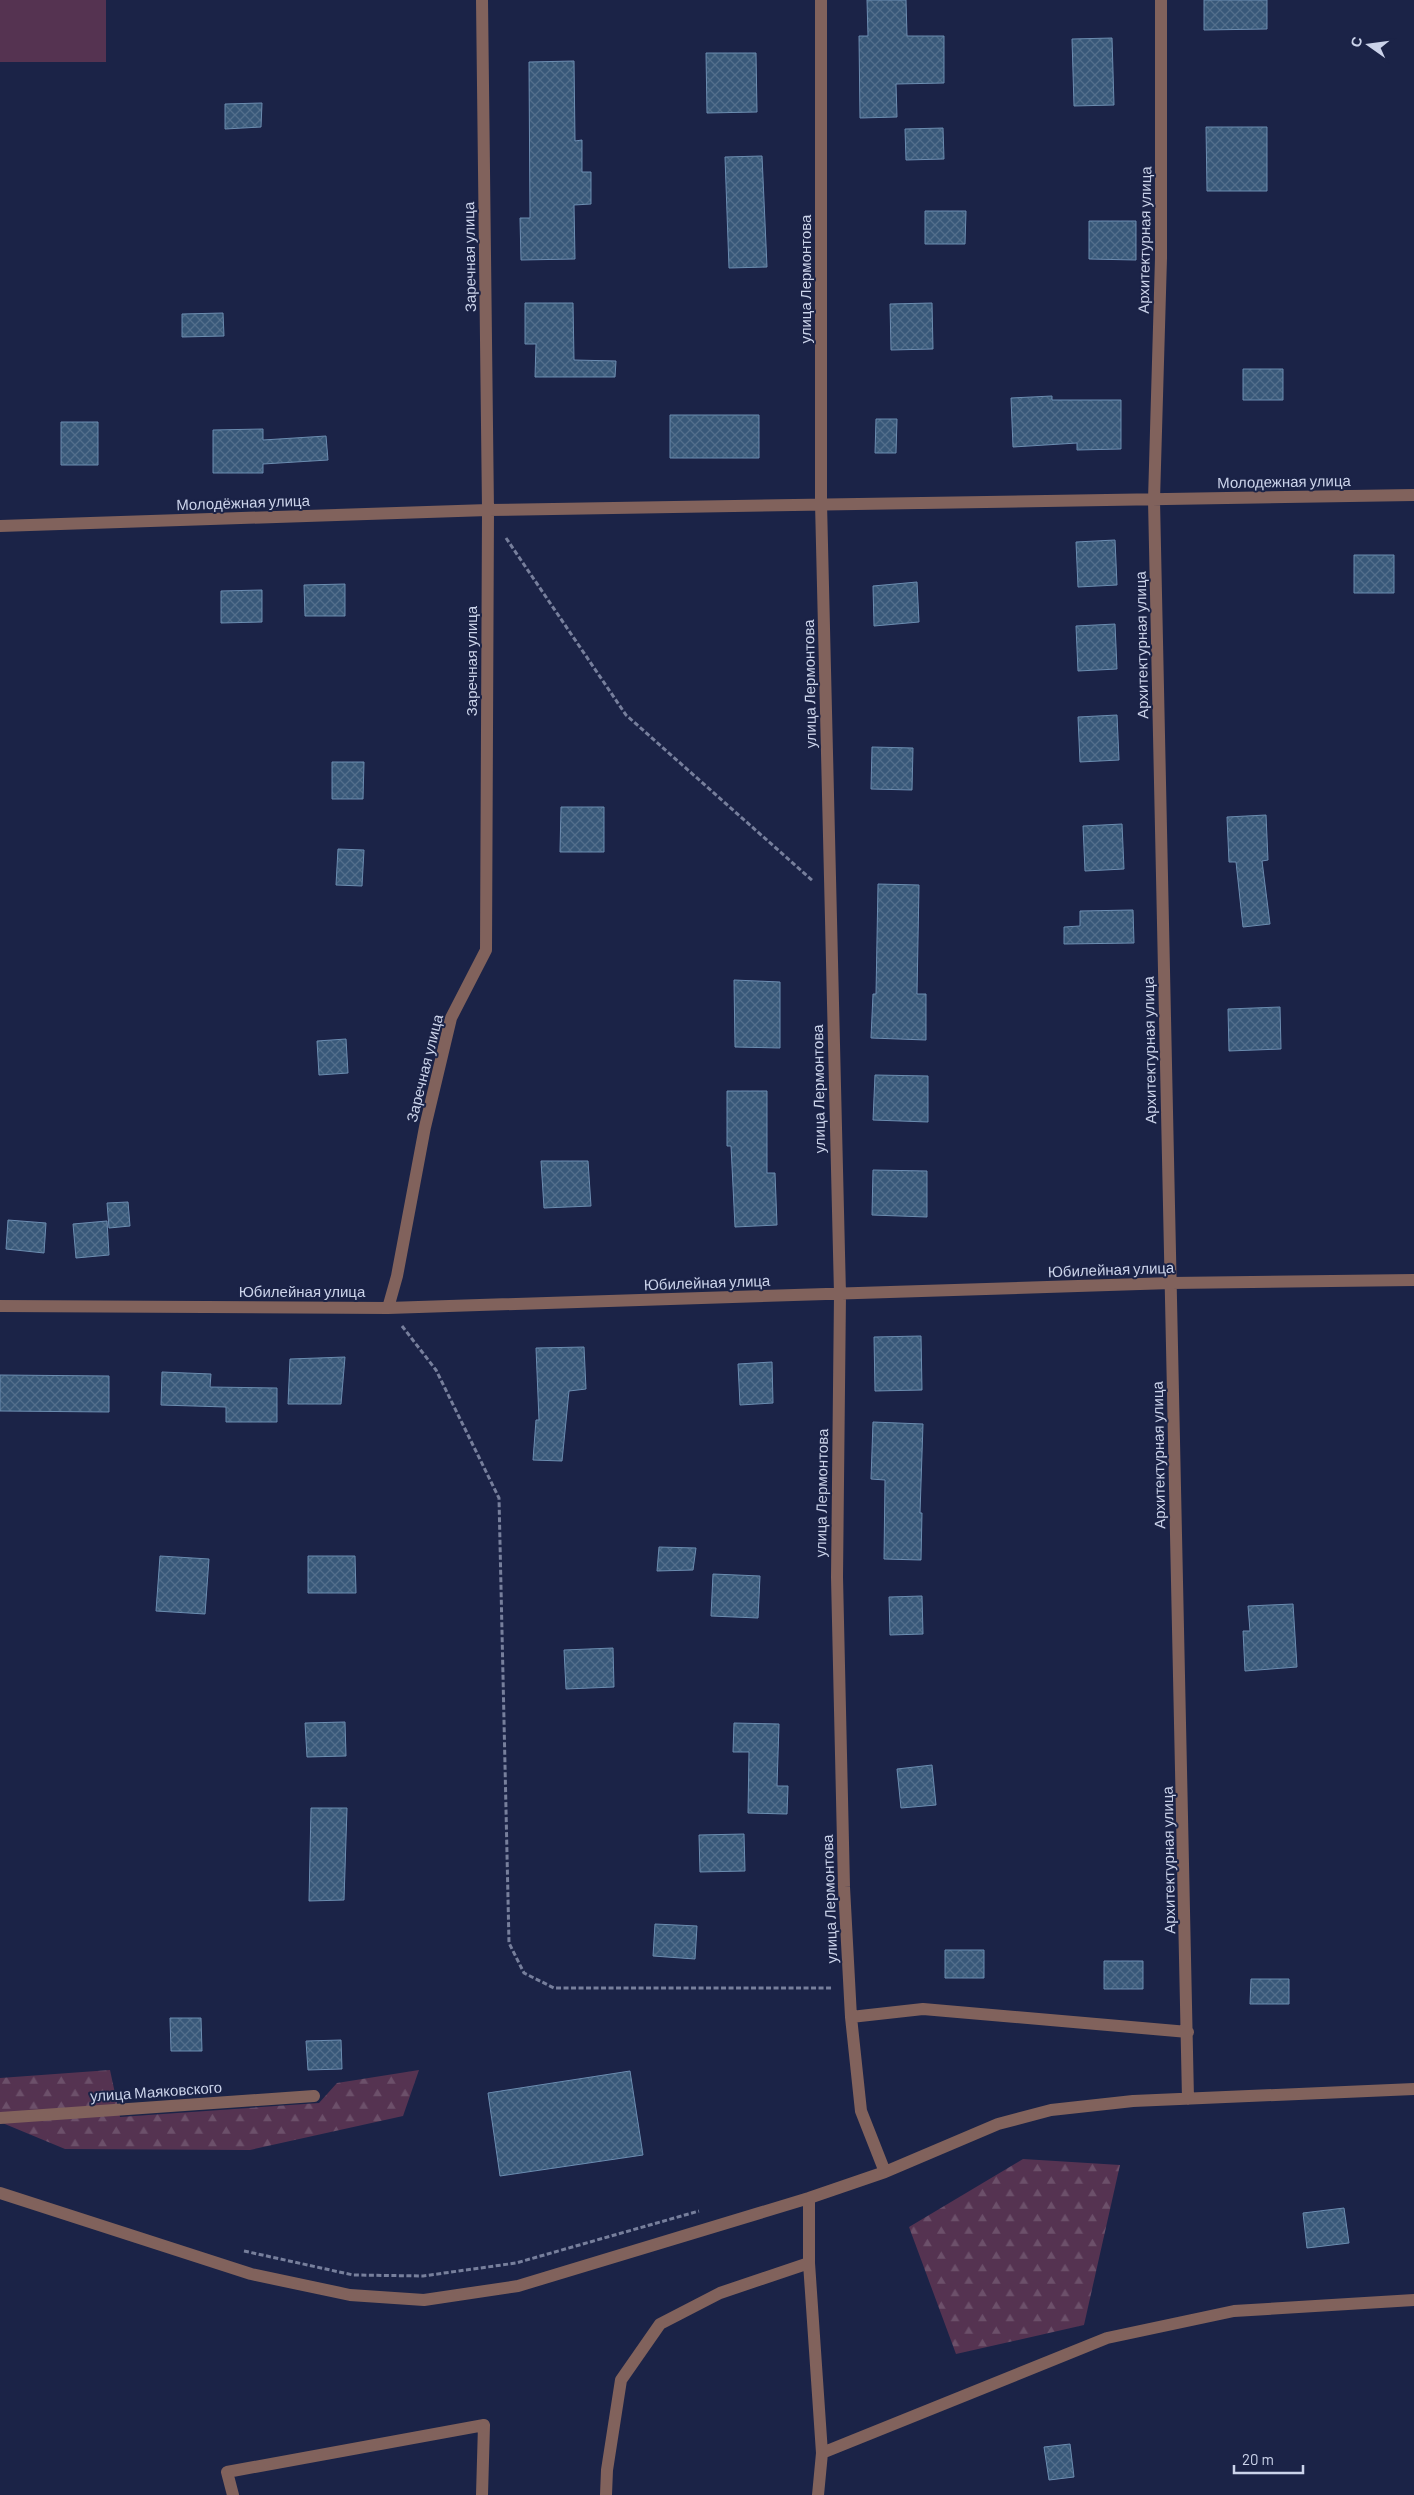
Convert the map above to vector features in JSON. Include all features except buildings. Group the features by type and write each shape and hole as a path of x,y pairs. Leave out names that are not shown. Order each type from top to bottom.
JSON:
{"street":[{"name":"Заречная улица","path":"388,1308 397,1276 425,1127 451,1018 486,950 488,510 482,0"},
{"name":"улица Лермонтова","path":"821,0 822,503 840,1294 837,1586 844,1887 851,2016 861,2111 885,2172"},
{"name":"Архитектурная улица","path":"1161,0 1161,258 1154,500 1188,2099"},
{"name":"Молодежная улица","path":"822,503 1414,495"},
{"name":"Молодёжная улица","path":"0,526 488,510 822,503"},
{"name":"Юбилейная улица","path":"0,1306 388,1308 1170,1283 1414,1280"},
{"path":"851,2016 923,2009 1188,2032"},
{"path":"0,2193 251,2274 350,2295 424,2300 518,2286 809,2198 885,2172 998,2124 1051,2110 1133,2101 1414,2089"},
{"name":"улица Маяковского","path":"0,2118 314,2096"},
{"path":"809,2198 809,2262 822,2453 818,2495"},
{"path":"606,2495 607,2470 621,2380 660,2324 720,2293 809,2262"},
{"path":"822,2453 1108,2338 1234,2311 1414,2300"},
{"path":"233,2495 227,2472 484,2425 482,2495"}],"path":[{"path":"504,535 626,715 723,799 830,896"},
{"path":"388,1308 436,1370 499,1498 509,1943 524,1974 554,1988 850,1988"},
{"path":"235,2248 354,2275 423,2276 516,2263 708,2208"}],"green space":[{"path":"0,0 106,0 106,62 0,62"},
{"path":"110,2070 120,2117 319,2103 337,2083 419,2070 403,2116 250,2150 65,2149 0,2122 0,2078"},
{"path":"1023,2159 1120,2165 1084,2325 956,2354 909,2227"}]}
